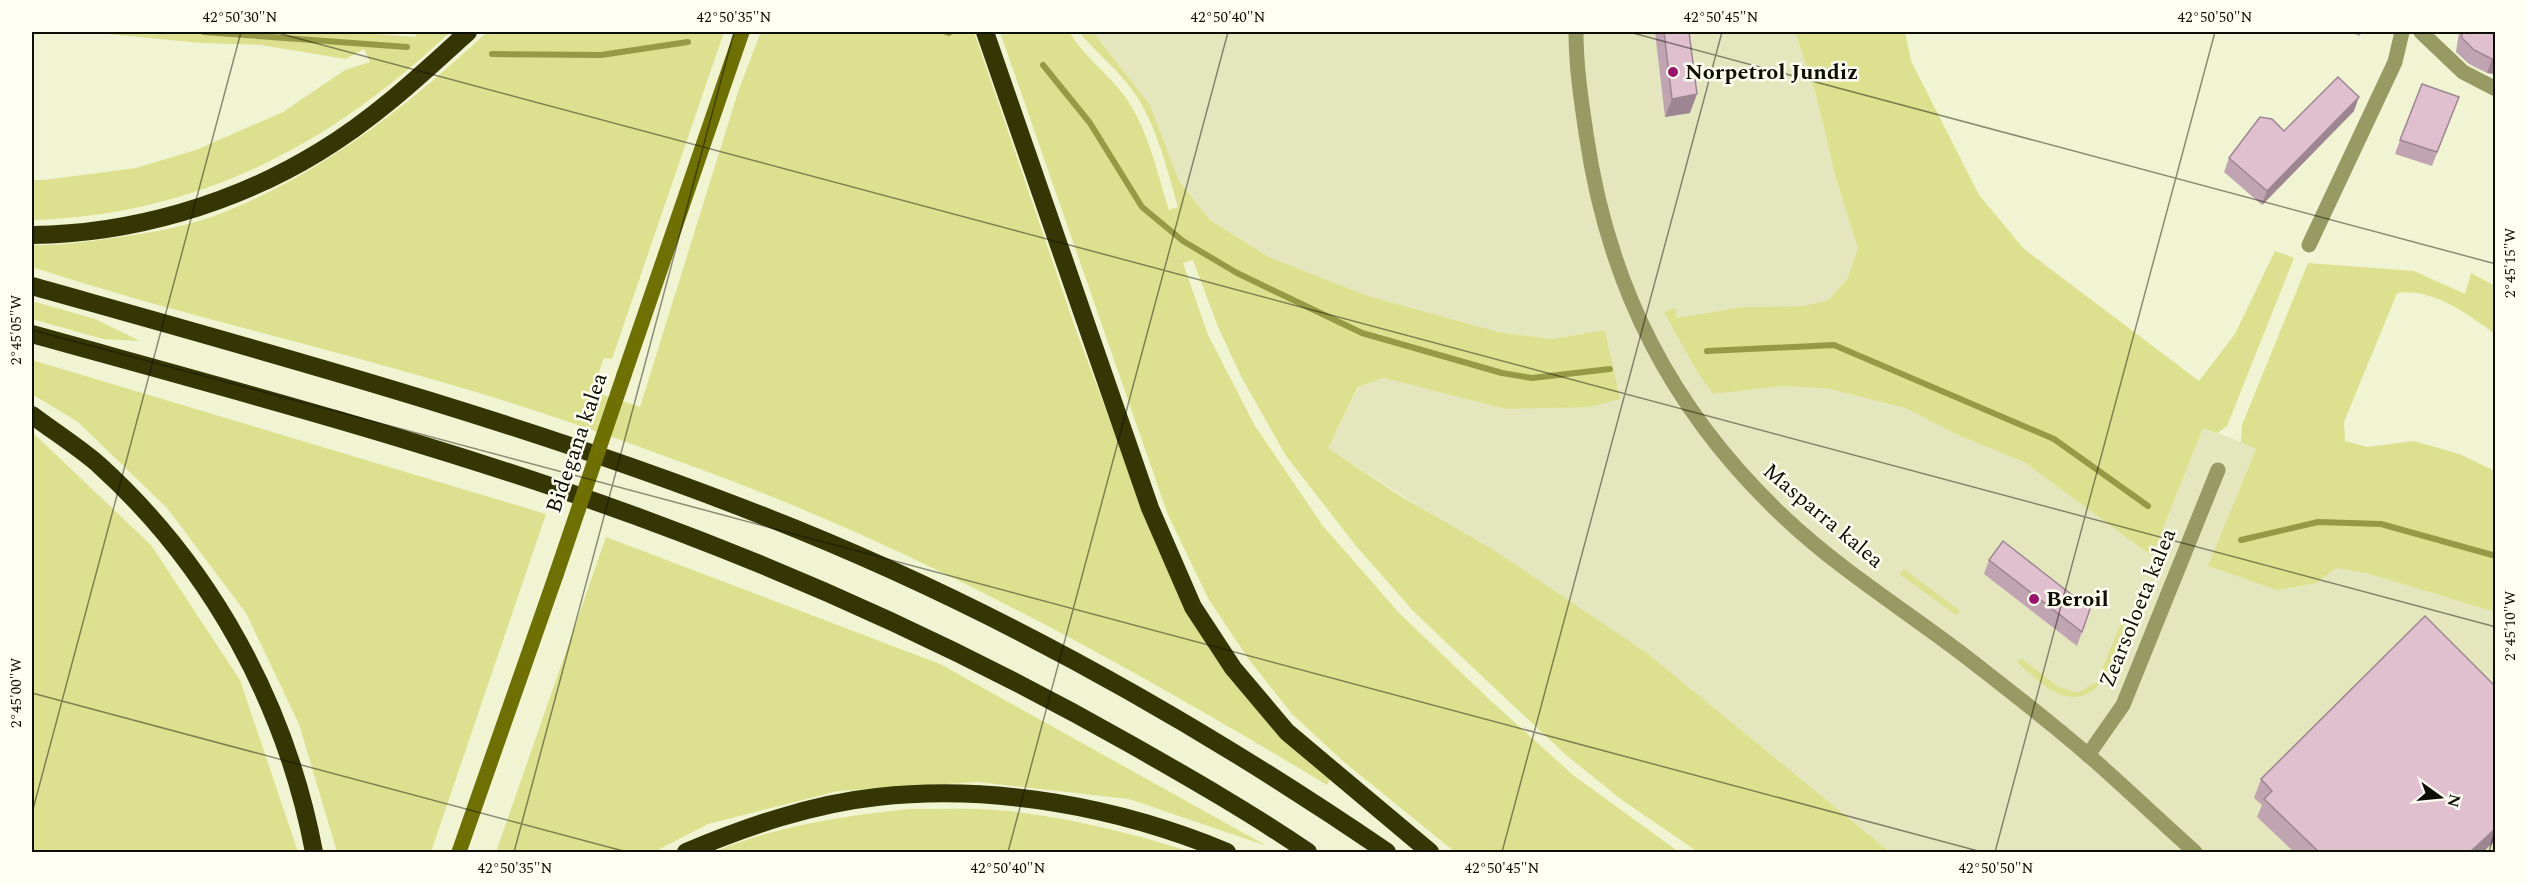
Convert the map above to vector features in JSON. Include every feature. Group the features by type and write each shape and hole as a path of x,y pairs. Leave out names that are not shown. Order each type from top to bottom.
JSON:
{"highway":[{"path":"32,235 106,230 167,216 230,196 273,176 318,153 360,124 411,85 468,32"},
{"path":"985,32 1150,508 1193,607 1233,668 1287,732 1430,852"},
{"path":"32,286 319,367 521,430 762,515 930,588 1071,659 1200,732 1318,805 1387,852"},
{"path":"32,334 340,420 560,489 756,562 909,628 1053,700 1175,770 1308,852"},
{"path":"32,415 97,464 146,512 197,574 264,691 288,748 307,813 314,852"},
{"path":"686,852 739,830 814,809 876,797 959,793 1034,800 1118,816 1194,839 1227,852"}],"street":[{"name":"Bidegana kalea","path":"459,852 556,575 737,39 742,32"},
{"name":"Masparra kalea","path":"1576,32 1576,65 1590,164 1606,232 1621,281 1647,337 1693,416 1737,472 1825,553 1947,642 2088,755 2194,852"},
{"path":"2309,245 2395,62 2402,32"},
{"path":"2421,32 2463,72 2496,89"},
{"name":"Zearsoloeta kalea","path":"2088,755 2123,705 2218,470"}],"shaded area":[{"path":"1093,32 1795,32 1816,95 1836,179 1858,248 1848,278 1830,300 1804,306 1742,307 1677,318 1665,313 1696,370 1713,394 1783,386 1830,389 1905,408 1958,435 2024,462 2152,555 2203,427 2256,448 2209,566 2316,583 2335,568 2366,573 2495,612 2495,852 1890,852 1647,653 1328,448 1359,387 1384,378 1506,409 1619,399 1605,330 1552,339 1498,332 1365,295 1267,256 1210,220 1179,181 1150,105"}],"green space":[{"path":"87,32 346,32 416,37 415,32 450,32 405,72 358,108 309,140 259,166 206,188 151,204 93,215 32,220 32,180 136,168 196,150 283,112 345,70 370,62 364,49 346,59 261,45 202,43"},
{"path":"487,32 724,32 612,359 604,358 592,391 640,407 739,89 761,32 974,32 1077,333 1177,592 1330,779 1327,785 1178,697 1023,613 866,537 786,502 641,447 511,403 394,368 134,298 32,267 32,245 82,242 171,228 214,216 263,195 299,176 365,134 428,85"},
{"path":"1000,32 1069,32 1082,50 1119,89 1134,111 1152,152 1169,210 1178,207 1164,159 1145,111 1127,83 1079,32 1093,32 1150,105 1179,181 1210,220 1267,256 1365,295 1498,332 1552,339 1605,330 1620,399 1590,407 1506,409 1384,378 1358,387 1328,448 1400,496 1492,549 1647,653 1890,852 1698,852 1622,800 1566,755 1415,613 1356,546 1286,456 1242,378 1218,327 1193,260 1183,263 1208,335 1255,426 1323,526 1400,614 1491,701 1573,775 1679,852 1455,852 1344,762 1292,714 1247,657 1208,598 1168,515"},
{"path":"1795,32 1905,32 1911,61 1979,195 2024,249 2199,381 2235,334 2275,251 2294,258 2227,426 2217,433 2203,428 2152,556 2024,462 1958,435 1905,408 1830,389 1783,386 1713,394 1696,370 1664,312 1675,308 1677,318 1742,307 1804,306 1829,300 1848,278 1858,248 1836,179 1816,95"},
{"path":"2308,263 2414,271 2465,294 2471,273 2495,286 2495,334 2449,304 2424,294 2397,293 2344,422 2345,441 2367,447 2414,441 2459,454 2495,471 2495,612 2366,573 2336,568 2316,583 2277,590 2208,566 2256,449 2241,442 2242,425"},
{"path":"32,301 95,319 140,341 103,339 32,319"},
{"path":"32,360 546,514 431,852 337,852 299,724 246,613 168,509 78,422 32,394"},
{"path":"32,432 151,545 240,680 298,852 32,852"},
{"path":"606,537 940,664 1267,846 1129,799 977,782 838,791 708,824 654,852 496,852"},
{"path":"1904,569 1960,611 1956,615 1899,574"},
{"path":"2120,625 2125,626 2110,666 2095,688 2085,695 2072,697 2057,693 2041,683 2017,662 2021,658 2057,686 2077,693 2097,682"},
{"path":"909,809 986,809 1046,816 1119,832 1191,852 714,852 761,835 810,823"}],"building":[{"path":"1664,32 1689,32 1697,94 1672,99"},
{"path":"2462,32 2496,32 2496,60 2474,50 2462,38"},
{"path":"2338,77 2359,97 2267,191 2229,158 2260,117 2272,119 2284,131"},
{"path":"2422,84 2459,97 2437,152 2400,140"},
{"path":"2003,541 2090,609 2082,632 1989,560"},
{"path":"2425,616 2496,687 2496,828 2470,852 2319,852 2264,799 2272,791 2261,779"}],"waterway":[{"path":"204,32 407,47"},
{"path":"492,54 601,55 688,42"},
{"path":"1043,65 1090,123 1142,207 1183,241 1237,273 1362,333 1502,373 1532,378 1610,369"},
{"path":"1707,351 1834,345 2054,439 2148,506"},
{"path":"2241,540 2318,522 2381,524 2496,556"}],"place":[{"name":"Norpetrol Jundiz","path":"1673,72"},
{"name":"Beroil","path":"2034,599"}]}
